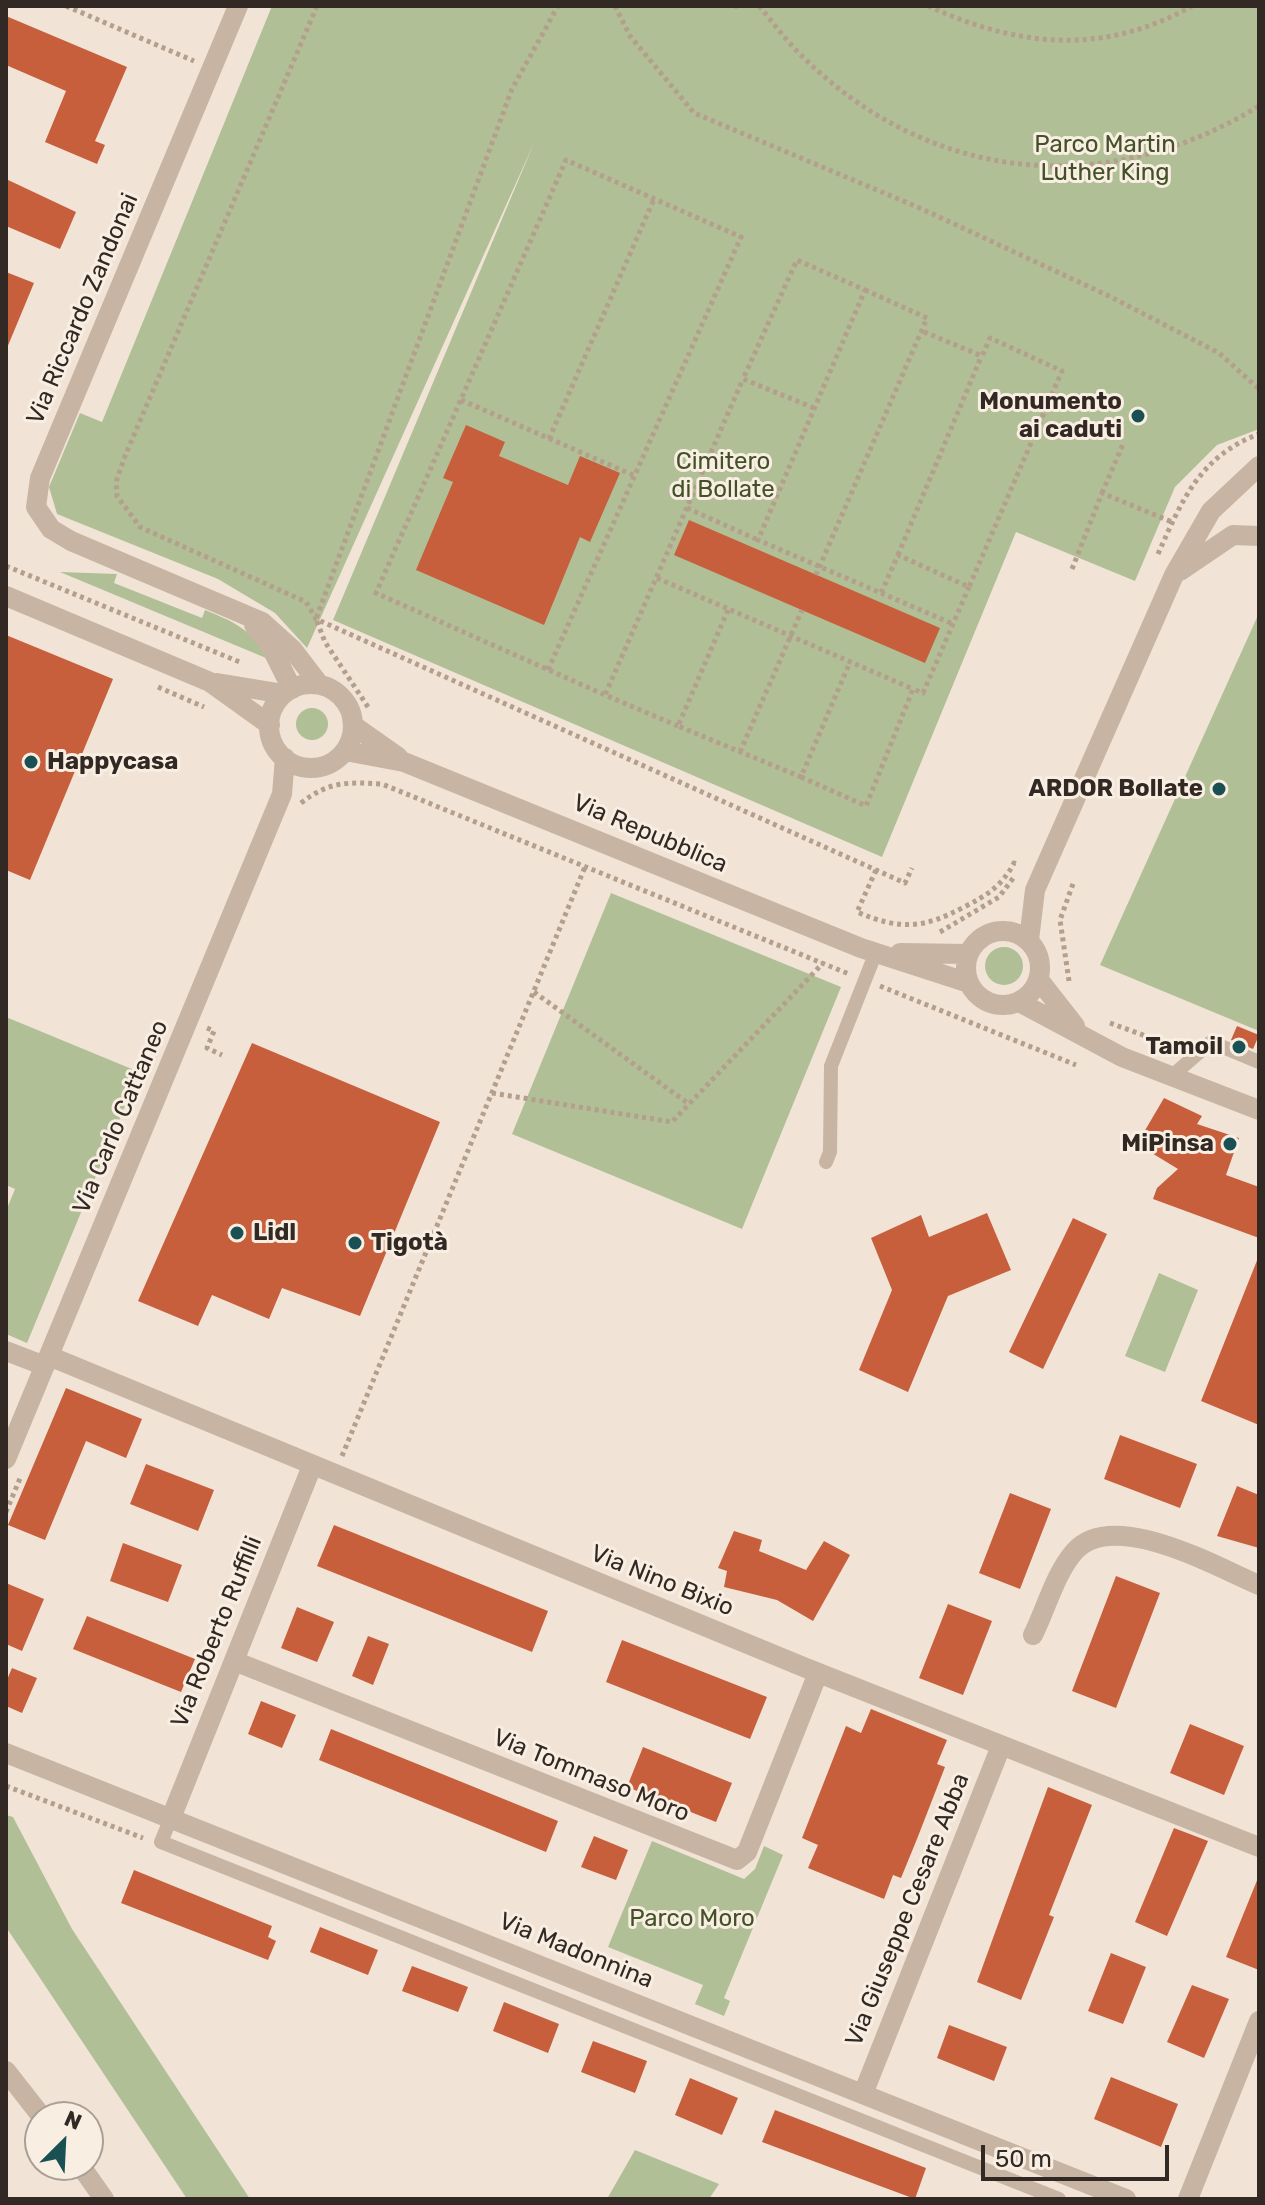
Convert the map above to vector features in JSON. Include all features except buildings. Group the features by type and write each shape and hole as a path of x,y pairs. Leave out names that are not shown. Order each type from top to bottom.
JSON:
{"street":[{"name":"Via Riccardo Zandonai","path":"238,6 40,478 36,507 51,529 71,541 240,611 277,633 319,684"},
{"path":"1029,940 1035,890 1174,575 1211,511 1259,466"},
{"path":"1174,575 1233,535 1259,536"},
{"path":"6,596 210,682 270,725"},
{"name":"Via Riccardo Zandonai","path":"240,611 269,643 288,692"},
{"path":"210,682 288,692 319,684 344,699 354,726 345,751 335,760 309,768 285,758 276,749 270,725 276,703 288,692"},
{"name":"Via Repubblica","path":"354,726 404,762"},
{"name":"Via Repubblica","path":"345,751 404,762 876,952 969,983"},
{"name":"Via Carlo Cattaneo","path":"6,1459 282,794 285,758"},
{"name":"Via Carlo Cattaneo","path":"282,794 309,768"},
{"path":"999,930 1035,890"},
{"path":"999,930 1010,931 1029,940 1040,959 1039,980 1027,997 1007,1005 985,1000 969,983 968,954 980,937 999,930"},
{"name":"Via Repubblica","path":"876,952 968,954"},
{"path":"1039,980 1080,1032"},
{"path":"1019,1002 1122,1057 1259,1110"},
{"name":"Via Nino Bixio","path":"6,1351 47,1361 818,1673 1259,1847"},
{"name":"Via Roberto Ruffilli","path":"171,1818 312,1466"},
{"path":"1033,1635 1074,1551 1104,1536 1126,1534 1147,1539 1259,1585"},
{"name":"Via Tommaso Moro","path":"234,1661 737,1860 747,1852 818,1673"},
{"name":"Via Giuseppe Cesare Abba","path":"863,2094 1001,1746"},
{"name":"Via Madonnina","path":"6,1753 1126,2199"},
{"path":"1188,2199 1259,2021"},
{"path":"6,2071 29,2101"},
{"path":"91,2181 104,2199"}],"lane":[{"path":"826,1162 830,1152 831,1066 876,952"},
{"path":"1172,1076 1211,1042 1259,1062"},
{"path":"171,1818 161,1842 1059,2199"}],"path":[{"path":"66,6 212,68"},
{"path":"317,6 116,482 117,496 140,527 306,602 325,642 372,712"},
{"path":"316,619 512,89 558,6"},
{"path":"615,6 630,36 694,113 922,209 1109,296 1219,353 1259,389"},
{"path":"759,6 799,53 869,108 920,137 1029,168 1112,164 1197,139 1259,106"},
{"path":"928,6 970,25 1018,37 1067,42 1114,36 1161,23 1192,6"},
{"path":"548,670 741,237 566,160 376,593 548,670 605,695 866,806 913,689"},
{"path":"549,439 654,199"},
{"path":"605,695 797,260 927,318 816,575"},
{"path":"758,540 865,290"},
{"path":"922,331 982,356"},
{"path":"657,578 923,693 1062,371 990,338 881,593"},
{"path":"743,379 814,408"},
{"path":"1250,381 1259,379"},
{"path":"461,400 635,476"},
{"path":"1153,566 1184,494 1210,464 1243,440 1259,434"},
{"path":"1072,569 1124,442"},
{"path":"1102,493 1172,522"},
{"path":"687,508 953,624"},
{"path":"898,555 969,587"},
{"path":"6,566 252,666"},
{"path":"678,726 728,610"},
{"path":"740,752 802,610"},
{"path":"316,619 905,883 912,868"},
{"path":"801,777 850,662"},
{"path":"295,817 301,803 321,788 350,782 382,784 1076,1065"},
{"path":"935,936 999,897 1023,858"},
{"path":"876,870 857,912 896,925 921,925 935,923 988,896 1014,863 1019,865"},
{"path":"334,1475 585,867"},
{"path":"1071,986 1060,920 1074,881"},
{"path":"852,918 881,930"},
{"path":"492,1093 672,1122 823,963"},
{"path":"534,992 689,1104"},
{"path":"1104,1021 1197,1055"},
{"path":"206,1028 214,1031 207,1048 222,1055"},
{"path":"6,1786 142,1838 161,1842"}],"green space":[{"path":"272,6 1259,6 1259,429 1217,445 1175,487 1135,581 1016,532 882,857 333,620 534,143 307,648 275,613 218,579 57,514 49,487 80,413 102,422"},
{"path":"60,572 117,574 114,583 202,618 205,610 215,614 248,633 266,658"},
{"name":"ARDOR Bollate","path":"1259,613 1259,1031 1100,965"},
{"path":"312,708 323,713 328,724 323,735 312,740 301,735 296,724 301,713"},
{"path":"611,893 841,987 742,1229 512,1134"},
{"path":"1004,947 1017,953 1023,966 1017,979 1004,985 991,979 985,966 991,953"},
{"path":"6,1017 139,1072 27,1343 6,1334 6,1211 15,1189 6,1185"},
{"path":"1159,1273 1198,1290 1165,1372 1125,1356"},
{"path":"6,1815 13,1817 72,1929 250,2199 187,2199 6,1927"},
{"name":"Parco Moro","path":"652,1841 744,1879 755,1869 764,1846 783,1855 724,1998 730,2001 724,2016 695,2004 703,1985 608,1947"},
{"path":"635,2150 719,2184 709,2199 607,2199"}],"place":[{"name":"Monumento ai caduti","path":"1138,416"},
{"name":"Happycasa","path":"31,762"},
{"name":"ARDOR Bollate","path":"1219,789"},
{"name":"Tamoil","path":"1239,1047"},
{"name":"MiPinsa","path":"1230,1144"},
{"name":"Lidl","path":"237,1233"},
{"name":"Tigotà","path":"355,1243"}],"park label":[{"name":"Parco Martin Luther King","path":"1105,159"},
{"name":"Cimitero di Bollate","path":"723,476"}]}
